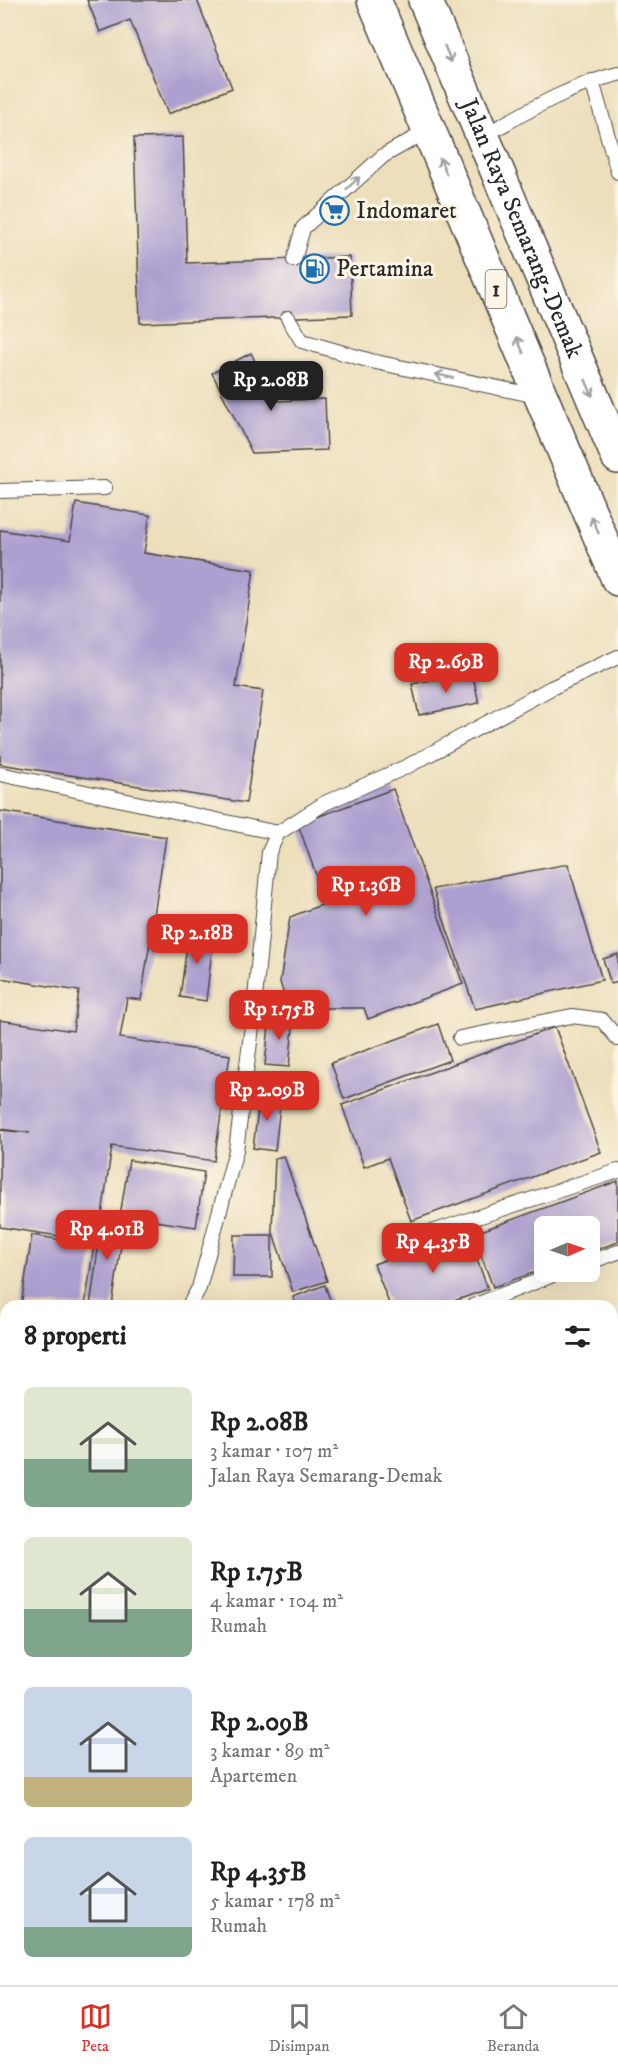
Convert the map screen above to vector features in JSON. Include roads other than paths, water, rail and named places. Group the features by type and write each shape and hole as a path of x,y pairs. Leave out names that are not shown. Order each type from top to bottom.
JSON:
{"highway":[{"name":"Jalan Raya Semarang-Demak","path":"374,0 618,579"},
{"name":"Jalan Raya Semarang-Demak","path":"425,0 492,131 618,457"}],"lane":[{"path":"492,131 592,81 618,74"},
{"path":"592,81 618,172"},
{"path":"294,260 303,228 383,156 428,131"},
{"path":"288,318 302,341 372,362 542,397"},
{"path":"0,491 105,489"},
{"path":"192,1300 199,1288 236,1150 253,1019 269,852 278,833 326,803 408,766 551,688 618,657"},
{"path":"0,774 278,833"},
{"path":"460,1038 572,1016 602,1020 618,1039"},
{"path":"429,1233 618,1171"},
{"path":"600,1258 618,1252"},
{"path":"489,1300 535,1282"}],"place":[{"name":"Indomaret","path":"335,211"},
{"name":"Pertamina","path":"315,269"}]}
